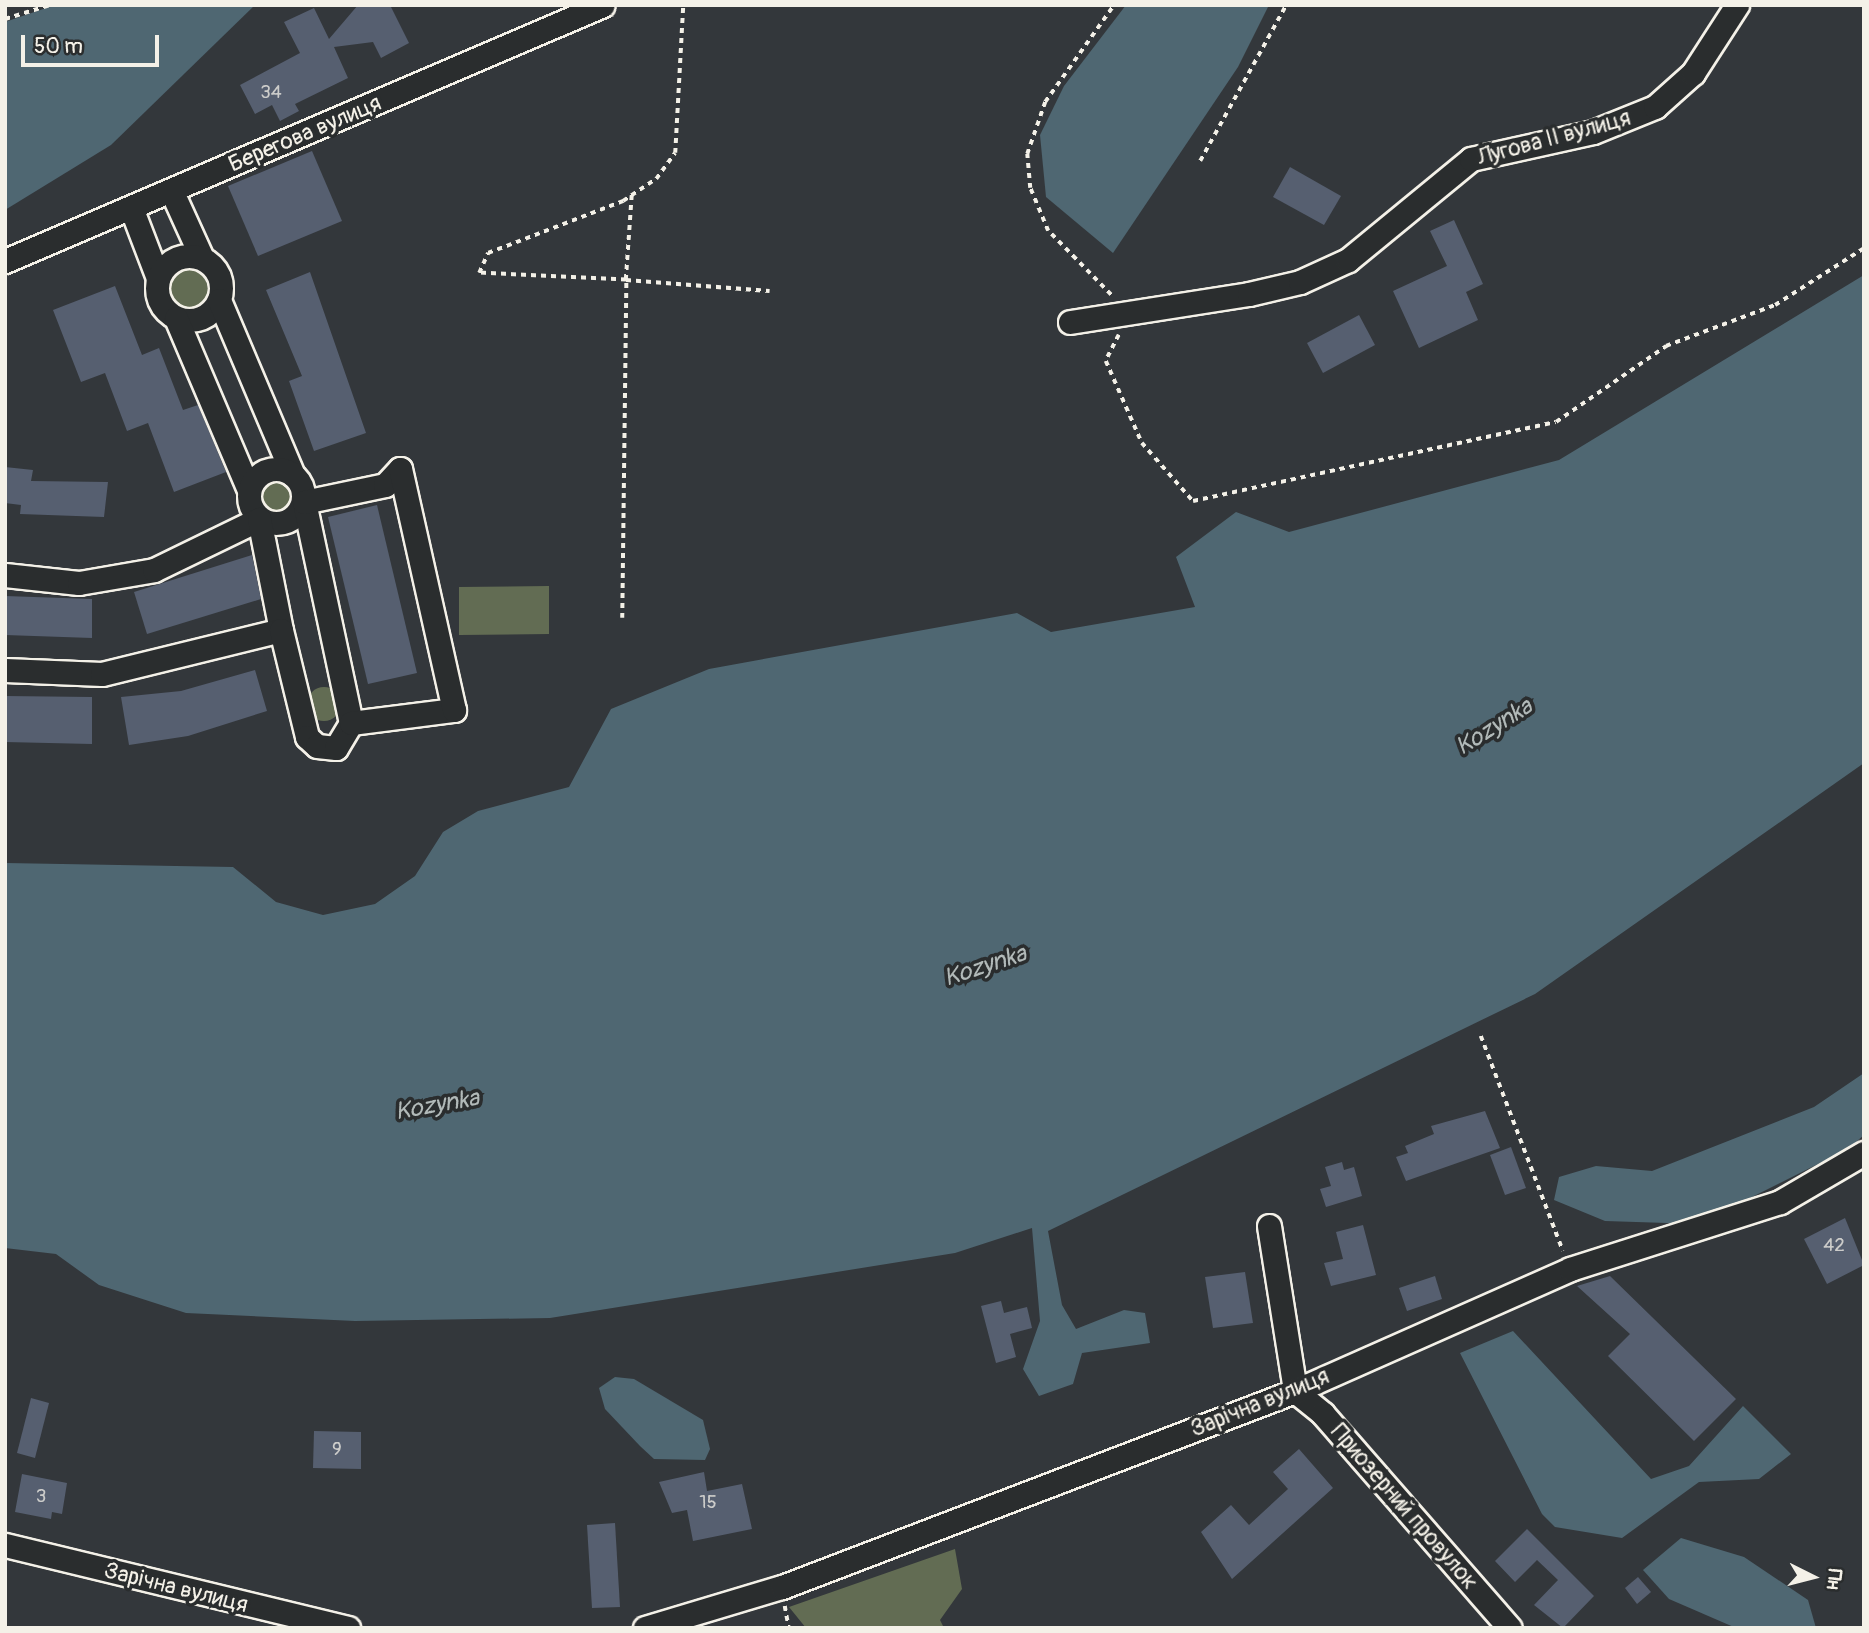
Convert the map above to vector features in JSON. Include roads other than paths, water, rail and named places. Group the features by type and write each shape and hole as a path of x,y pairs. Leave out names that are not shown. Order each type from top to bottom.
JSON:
{"street":[{"name":"Берегова вулиця","path":"5,261 132,210 603,5"},
{"name":"Лугова II вулиця","path":"1070,323 1129,315 1300,282 1348,260 1471,159 1638,116 1693,72 1737,5"},
{"path":"132,210 158,278 157,297 176,318 259,519 281,630 307,737 317,747 336,748 351,723 304,502 219,300 220,280 202,258 172,192"},
{"path":"158,278 171,261 202,258"},
{"path":"176,318 197,320 219,300"},
{"path":"5,575 79,583 154,570 259,519 285,522 304,502 385,485 400,469 454,710 351,723"},
{"path":"249,490 267,470 293,475"},
{"path":"5,670 113,672 281,630"},
{"name":"Зарічна вулиця","path":"645,1628 782,1587 1295,1391 1570,1269 1780,1202 1864,1153"},
{"path":"1269,1226 1295,1391"},
{"name":"Приозерний провулок","path":"1295,1391 1323,1414 1510,1628"},
{"name":"Зарічна вулиця","path":"5,1545 348,1628"}],"water":[{"path":"55,5 255,5 111,145 5,210 5,22"},
{"path":"1126,5 1269,5 1238,67 1113,253 1046,197 1040,135 1064,86"},
{"name":"Kozynka","path":"1864,275 1864,763 1535,994 1048,1231 1062,1305 1076,1329 1124,1310 1145,1313 1150,1343 1082,1353 1073,1384 1039,1396 1023,1369 1040,1321 1032,1228 955,1253 550,1318 355,1321 186,1313 99,1285 56,1254 5,1248 5,863 233,867 276,902 323,915 375,904 415,876 443,832 478,811 569,787 611,709 709,669 1017,613 1051,632 1195,607 1176,557 1236,512 1289,532 1559,460"},
{"path":"1864,1073 1864,1135 1848,1149 1698,1224 1605,1221 1554,1200 1559,1177 1596,1166 1652,1171 1814,1107"},
{"path":"1513,1331 1651,1479 1689,1466 1743,1406 1791,1454 1759,1479 1699,1482 1622,1538 1555,1527 1542,1514 1460,1353"},
{"path":"615,1377 634,1379 703,1420 710,1449 705,1460 654,1459 605,1409 599,1388"},
{"path":"1681,1538 1744,1557 1808,1600 1816,1628 1736,1628 1669,1599 1643,1570"}]}
